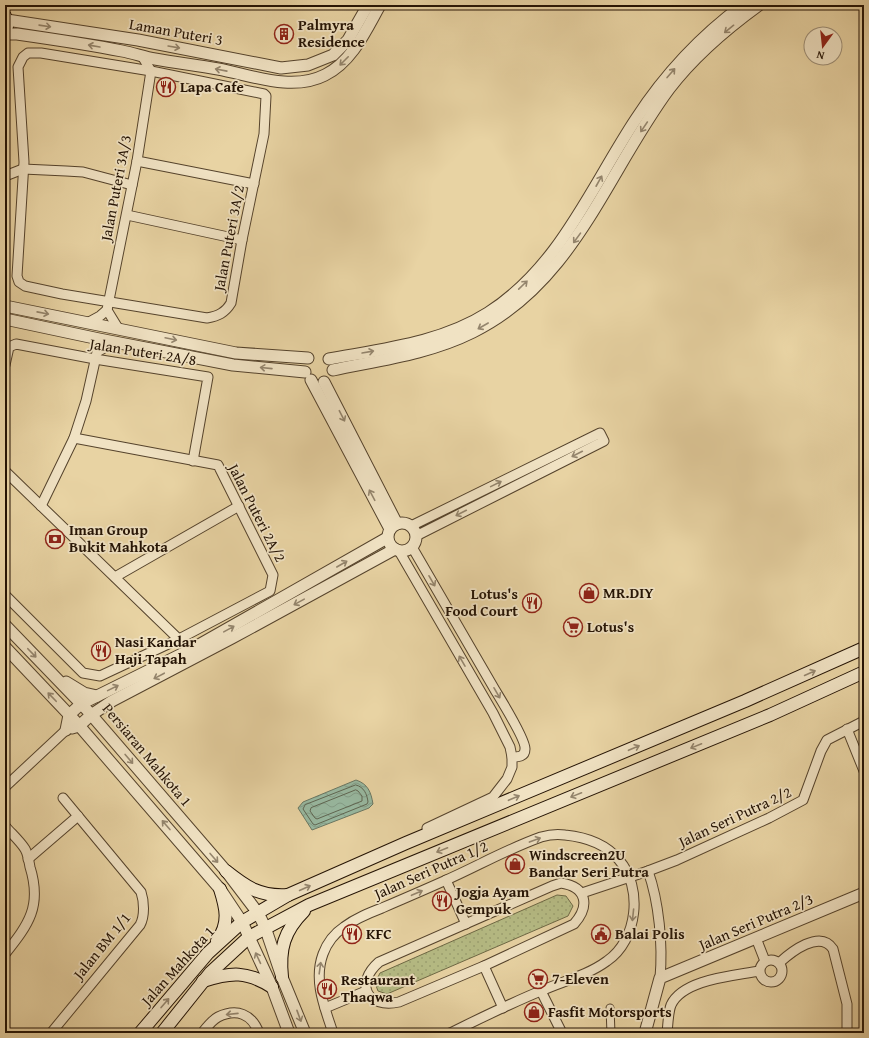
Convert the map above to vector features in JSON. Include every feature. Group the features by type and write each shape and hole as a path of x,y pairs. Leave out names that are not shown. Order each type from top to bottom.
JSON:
{"main road":[{"name":"Jalan Mahkota 1","path":"140,1033 208,953 242,922 288,895 406,843 745,702 864,648"},
{"name":"Jalan Mahkota 1","path":"162,1033 210,973 249,937 265,927 308,905 770,715 864,672"},
{"path":"226,871 250,888 261,893 274,896 288,895"},
{"path":"208,953 220,938 226,918 226,908 220,888"},
{"path":"282,976 280,959 288,930 308,905"},
{"path":"203,981 229,974 242,974 253,977 272,987"}],"street":[{"name":"Laman Puteri 3","path":"5,26 97,33 268,64 281,68 308,65 333,56 348,40 368,5"},
{"path":"5,26 17,34 125,51 165,61 284,82 306,82 324,76 348,57 380,5"},
{"path":"5,306 236,353 319,356 404,345 428,339 459,328 488,313 512,296 532,277 553,253 583,209 636,119 663,82 700,41 743,5"},
{"path":"333,370 412,354 441,345 472,332 498,318 521,301 557,264 581,232 640,132 670,88 707,46 759,5"},
{"path":"24,169 18,67 22,57 28,53 41,53 151,71 165,61"},
{"path":"142,56 151,71"},
{"name":"Jalan Puteri 3A/2","path":"24,169 17,276 19,282 25,286 108,306 207,318 216,316 226,311 231,303 242,240 264,134 267,99 264,94 151,71"},
{"name":"Jalan Puteri 3A/3","path":"108,306 137,161 151,71"},
{"path":"137,161 254,184"},
{"path":"7,173 24,169 83,172 132,185"},
{"path":"127,215 242,240"},
{"path":"89,322 100,316 108,306 118,328"},
{"path":"5,319 233,364 308,376 320,383 324,382 330,377 333,370 332,362 319,356"},
{"path":"41,506 74,438 86,401 96,356 91,343 82,334"},
{"path":"96,356 107,346 117,342"},
{"name":"Jalan Puteri 2A/8","path":"5,365 9,347 16,344 96,356 208,377 193,461"},
{"path":"319,356 304,367 392,530"},
{"path":"324,382 392,530 391,546 397,550 493,713 510,747 512,757 512,767 507,779 493,797 424,830 406,843"},
{"path":"600,433 604,440 413,531 600,433"},
{"path":"74,438 193,461"},
{"name":"Jalan Puteri 2A/2","path":"179,639 270,591 273,575 218,465 193,461"},
{"path":"5,471 193,653"},
{"path":"115,577 238,506"},
{"path":"5,787 66,730 80,726 109,703 193,653 402,523 413,531 415,543 408,550 397,550 193,653 81,704 70,715 66,730"},
{"path":"412,547 511,716 526,751 518,758 512,757"},
{"path":"6,599 83,673 100,676 179,639"},
{"name":"Persiaran Mahkota 1","path":"5,625 92,715 226,871 258,913 265,927 282,976 305,1033"},
{"name":"Persiaran Mahkota 1","path":"5,647 80,726 220,888 242,922 272,987 289,1033"},
{"path":"52,673 84,693 97,696"},
{"path":"109,703 104,716 112,740"},
{"name":"Jalan Seri Putra 2/2","path":"582,893 677,860 803,800 824,744 827,740 864,721"},
{"path":"847,729 864,771"},
{"name":"Jalan BM 1/1","path":"51,1033 142,921 141,892 63,798"},
{"path":"28,859 78,816"},
{"path":"5,826 25,850 35,883 36,895 27,923 5,954"},
{"name":"Jalan Seri Putra 1/2","path":"335,1031 325,1008 319,985 319,969 323,953 332,938 344,926 360,917 446,880 521,845 544,837 564,835 586,839 605,848 619,860 629,876"},
{"path":"645,1033 660,978 658,918 652,882 648,871"},
{"path":"450,1033 541,991 592,970 609,960 621,948 630,933 634,915 633,896 629,876"},
{"path":"446,880 466,924"},
{"path":"560,883 569,884 582,893 584,906 580,917 574,924 484,966 399,1002 390,1004 380,1003 371,997 366,991 365,982 368,974 379,962 466,924 560,883"},
{"name":"Jalan Seri Putra 2/3","path":"660,978 864,893"},
{"path":"756,938 765,961"},
{"path":"779,963 787,955 804,945 818,941 830,945 833,949 847,1004 847,1033"},
{"path":"771,959 779,963 782,974 780,978 773,982 769,982 762,978 759,971 760,965 765,961 771,959"},
{"path":"484,966 503,1008"},
{"path":"667,1033 671,1006 677,996 689,987 716,979 759,971"},
{"path":"325,1008 366,991"},
{"path":"541,991 562,1033"},
{"path":"610,1008 611,1033"},
{"path":"202,1033 216,1017 234,1012 246,1016 255,1024 259,1033"}],"shaded area":[{"path":"557,895 566,896 573,906 568,916 387,994 378,991 375,983 380,973"}],"water":[{"path":"356,780 366,786 373,804 369,808 312,830 298,808 303,802"}],"place":[{"name":"Palmyra Residence","path":"284,34"},
{"name":"Lapa Cafe","path":"166,87"},
{"name":"Iman Group Bukit Mahkota","path":"55,539"},
{"name":"MR.DIY","path":"589,593"},
{"name":"Lotus's Food Court","path":"532,603"},
{"name":"Lotus's","path":"573,627"},
{"name":"Nasi Kandar Haji Tapah","path":"101,651"},
{"name":"Windscreen2U Bandar Seri Putra","path":"515,864"},
{"name":"Jogja Ayam Gempuk","path":"442,901"},
{"name":"KFC","path":"352,934"},
{"name":"Balai Polis","path":"601,934"},
{"name":"7-Eleven","path":"538,979"},
{"name":"Restaurant Thaqwa","path":"327,989"},
{"name":"Fasfit Motorsports","path":"534,1012"}]}
